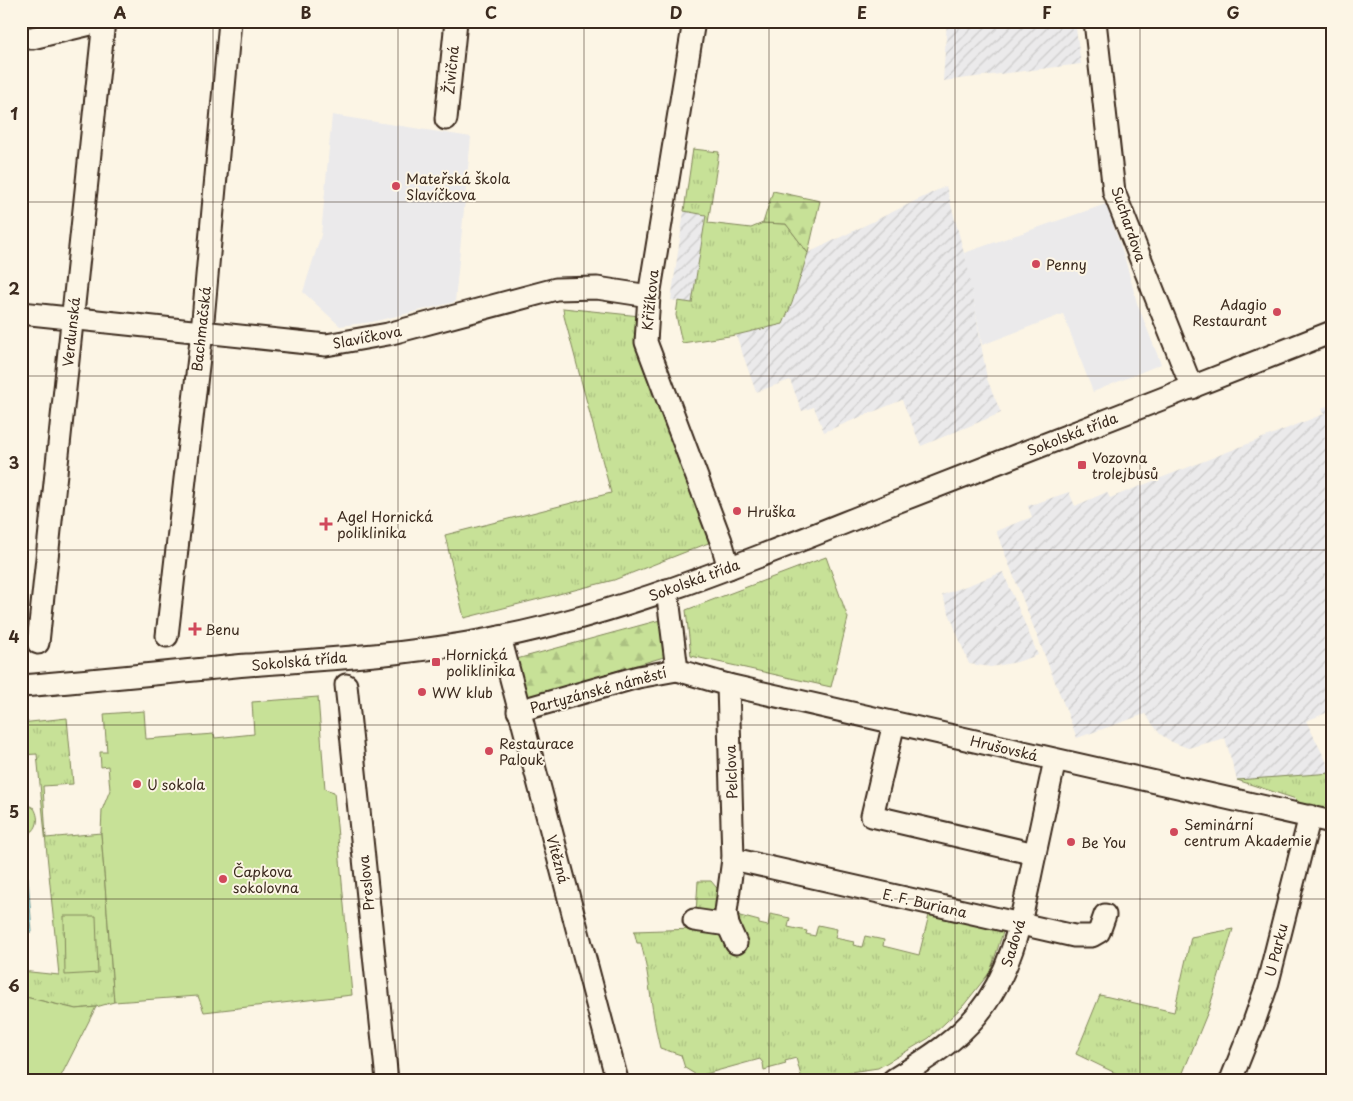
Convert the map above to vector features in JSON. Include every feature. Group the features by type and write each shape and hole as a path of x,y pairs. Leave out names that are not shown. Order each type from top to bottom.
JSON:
{"street":[{"path":"21,38 32,38 104,21"},
{"name":"Verdunská","path":"38,643 104,21"},
{"name":"Bachmačská","path":"167,636 202,331 230,21"},
{"name":"Živičná","path":"446,119 456,21"},
{"name":"Křižíkova","path":"694,21 649,296 646,342 721,541 729,568"},
{"name":"Suchardova","path":"1095,21 1114,192 1192,388"},
{"name":"Slavíčkova","path":"21,313 326,345 388,334 556,289 597,288 649,296"},
{"name":"Sokolská třída","path":"21,686 332,659 435,648 500,637 581,618 729,568 1332,332"},
{"path":"667,590 677,670"},
{"name":"Vítězná","path":"500,637 617,1080"},
{"name":"Hrušovská","path":"677,670 728,685 1332,822"},
{"name":"Partyzánské náměstí","path":"518,711 638,677 677,670"},
{"name":"Preslova","path":"346,685 387,1080"},
{"name":"Pelclova","path":"728,685 733,859"},
{"path":"894,723 872,816 1035,854"},
{"name":"Sadová","path":"893,1080 942,1049 976,1016 992,994 1005,971 1020,925 1055,760"},
{"name":"U Parku","path":"1231,1080 1268,982 1310,816"},
{"path":"694,920 732,934 726,912 733,859"},
{"name":"E. F. Buriana","path":"733,859 1074,936 1092,936 1099,932 1105,915"}],"shaded area":[{"path":"947,21 1075,21 1081,64 943,81"},
{"name":"Mateřská škola Slavíčkova","path":"332,115 471,137 455,302 372,322 340,326 303,292 321,235"},
{"path":"946,186 968,268 987,379 1001,413 921,446 902,400 824,432 814,407 802,411 790,380 756,392 736,335 783,324 792,303 808,253"},
{"path":"1106,204 1125,259 1137,303 1161,364 1093,392 1063,314 982,345 964,253"},
{"path":"684,211 706,214 692,303 671,300"},
{"path":"1332,404 1332,705 1326,713 1306,721 1332,773 1237,780 1225,738 1188,748 1172,742 1160,734 1145,714 1077,738 996,531 1032,517 1028,506 1069,492 1075,506 1107,492 1110,498 1324,414 1322,408"},
{"path":"1003,572 1038,655 1017,662 991,667 969,664 942,595"}],"green space":[{"path":"693,149 719,152 708,223 751,228 763,223 786,224 808,253 792,303 783,324 736,335 682,343 676,315 678,301 692,303 706,215 684,211"},
{"path":"773,191 820,201 808,253 786,224 763,223"},
{"path":"563,308 640,316 711,542 614,580 464,618 445,535 611,493"},
{"path":"826,557 848,618 831,687 691,656 686,610"},
{"path":"660,620 664,657 524,698 513,660"},
{"name":"Čapkova sokolovna","path":"318,697 325,789 334,792 352,995 204,1012 198,996 114,1002 101,833 102,810 110,790 108,766 101,767 100,752 107,752 104,714 144,711 146,739 214,734 215,738 254,734 252,702"},
{"path":"67,718 73,784 43,786 46,838 101,833 114,1002 96,1007 76,1009 21,996 21,971 59,975 37,754 21,755 21,723"},
{"path":"1332,773 1332,814 1305,808 1296,799 1237,780"},
{"path":"22,802 34,808 37,817 35,829 24,836"},
{"path":"698,881 711,881 740,916 759,921 759,924 768,926 770,914 790,918 788,927 807,931 806,934 815,936 818,925 837,929 835,938 854,942 853,945 862,947 865,936 884,940 883,946 919,955 930,911 1004,929 990,972 963,1006 929,1038 878,1068 802,1079 796,1058 785,1061 786,1064 764,1070 760,1059 698,1076 685,1068 681,1055 660,1048 644,956 641,943 637,943 634,931 695,929"},
{"path":"64,916 96,916 98,973 65,975"},
{"path":"1233,929 1209,1009 1180,1080 1130,1080 1076,1054 1100,995 1174,1012 1191,937"},
{"path":"21,996 76,1009 96,1007 59,1080 21,1080"}],"water":[{"path":"21,877 28,877 32,932 21,933"}],"place":[{"name":"Mateřská škola Slavíčkova","path":"396,186"},
{"name":"Penny","path":"1036,264"},
{"name":"Adagio Restaurant","path":"1277,312"},
{"name":"Vozovna trolejbusů","path":"1082,465"},
{"name":"Hruška","path":"737,511"},
{"name":"Agel Hornická poliklinika","path":"326,524"},
{"name":"Benu","path":"195,629"},
{"name":"Hornická poliklinika","path":"436,662"},
{"name":"WW klub","path":"422,692"},
{"name":"Restaurace Palouk","path":"489,751"},
{"name":"U sokola","path":"137,784"},
{"name":"Seminární centrum Akademie","path":"1174,832"},
{"name":"Be You","path":"1071,842"},
{"name":"Čapkova sokolovna","path":"223,879"}]}
